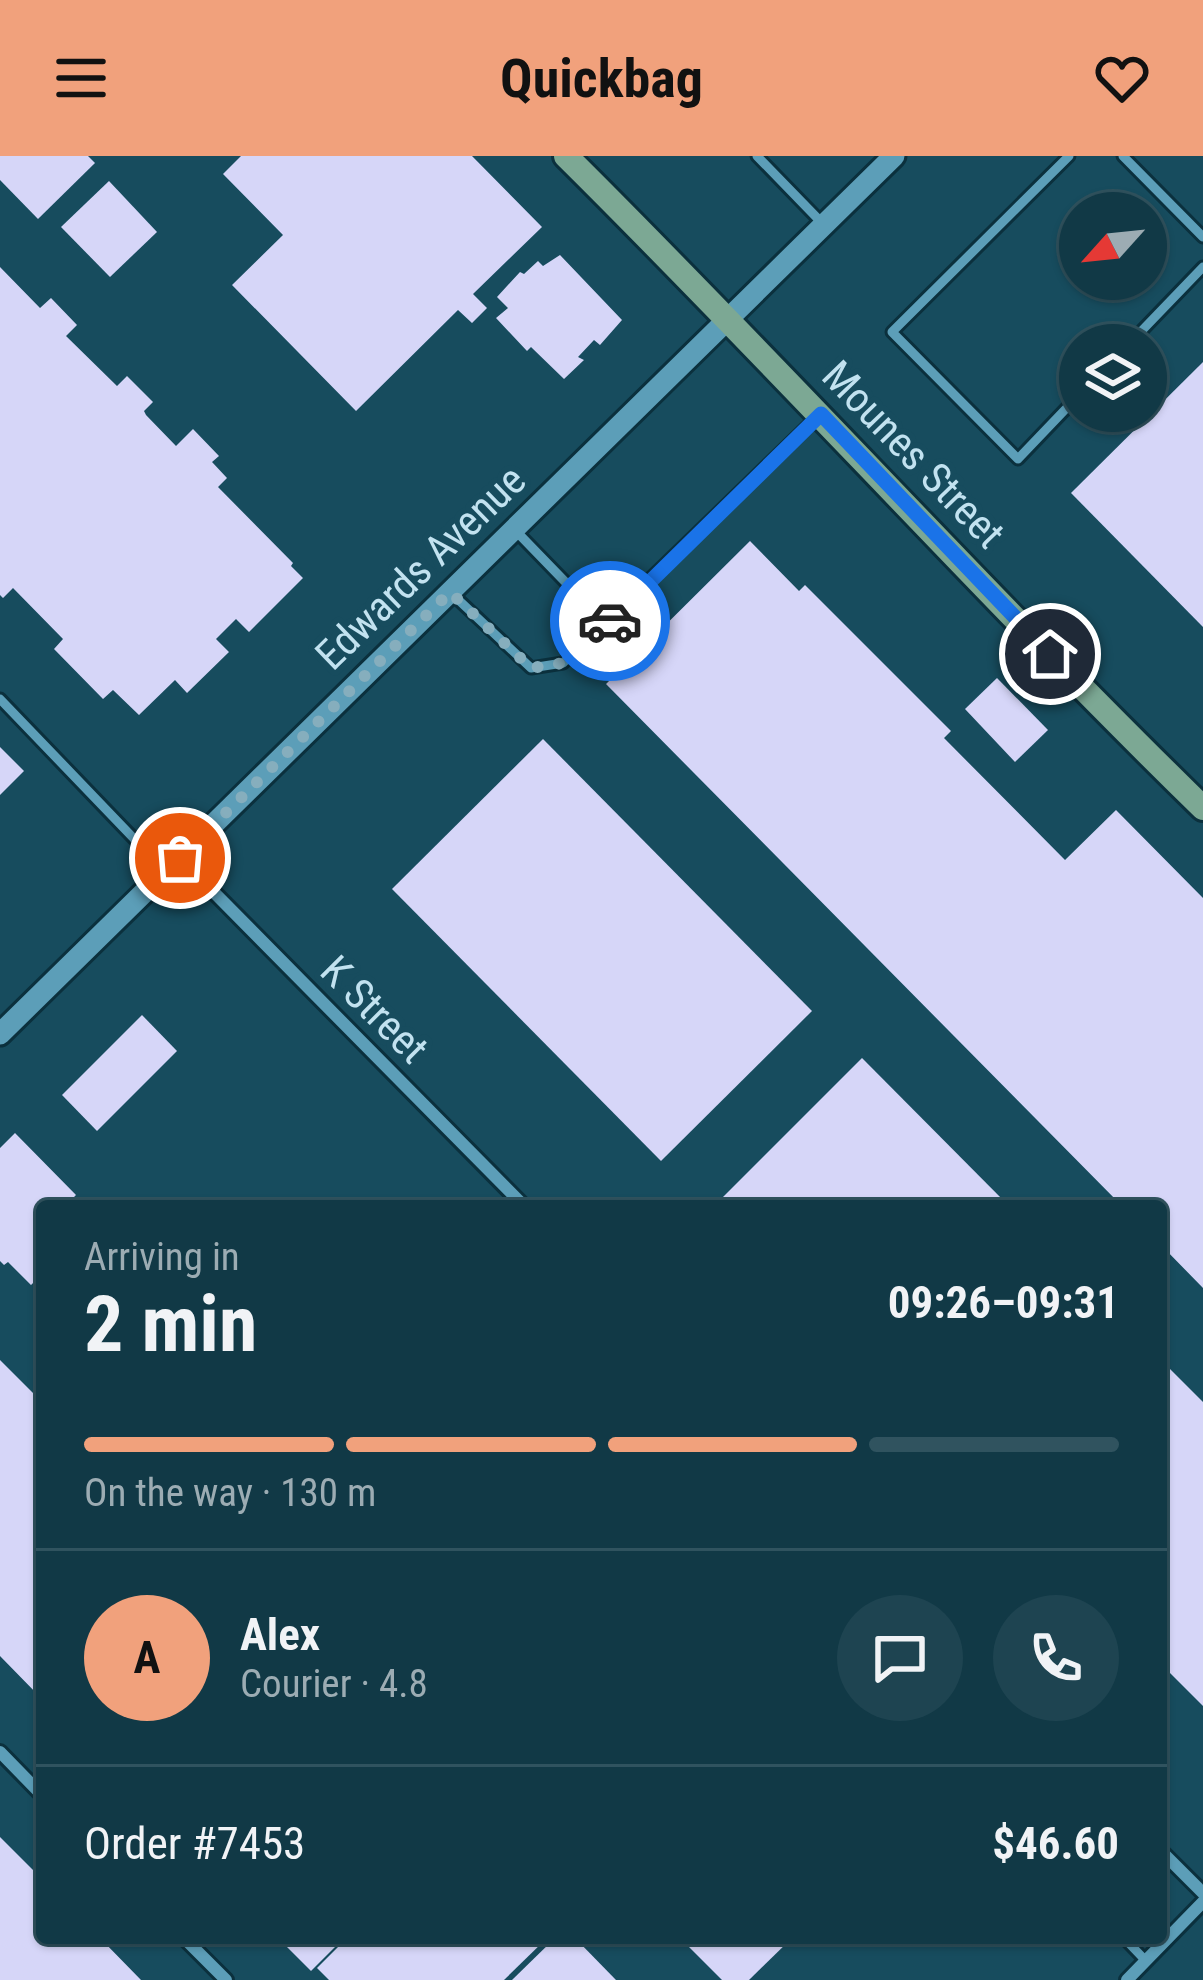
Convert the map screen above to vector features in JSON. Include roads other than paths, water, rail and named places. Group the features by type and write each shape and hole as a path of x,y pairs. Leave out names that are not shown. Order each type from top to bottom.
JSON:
{"main road":[{"name":"Mounes Street","path":"566,156 730,318 1203,808"}],"street":[{"name":"Edwards Avenue","path":"0,1034 894,156"},
{"name":"K Street","path":"173,865 518,1200"},
{"path":"0,1752 36,1789"},
{"path":"1167,1858 1203,1898 1167,1938"},
{"path":"190,1944 226,1980"},
{"path":"1127,1980 1161,1944"}],"lane":[{"path":"757,156 824,225"},
{"path":"1059,416 1018,459 892,332 1069,156"},
{"path":"1123,156 1203,237"},
{"path":"1148,324 1203,267"},
{"path":"450,592 531,668 563,663 821,414"},
{"path":"514,530 606,624"},
{"path":"0,699 173,865"},
{"path":"1130,1944 1146,1961"}]}
